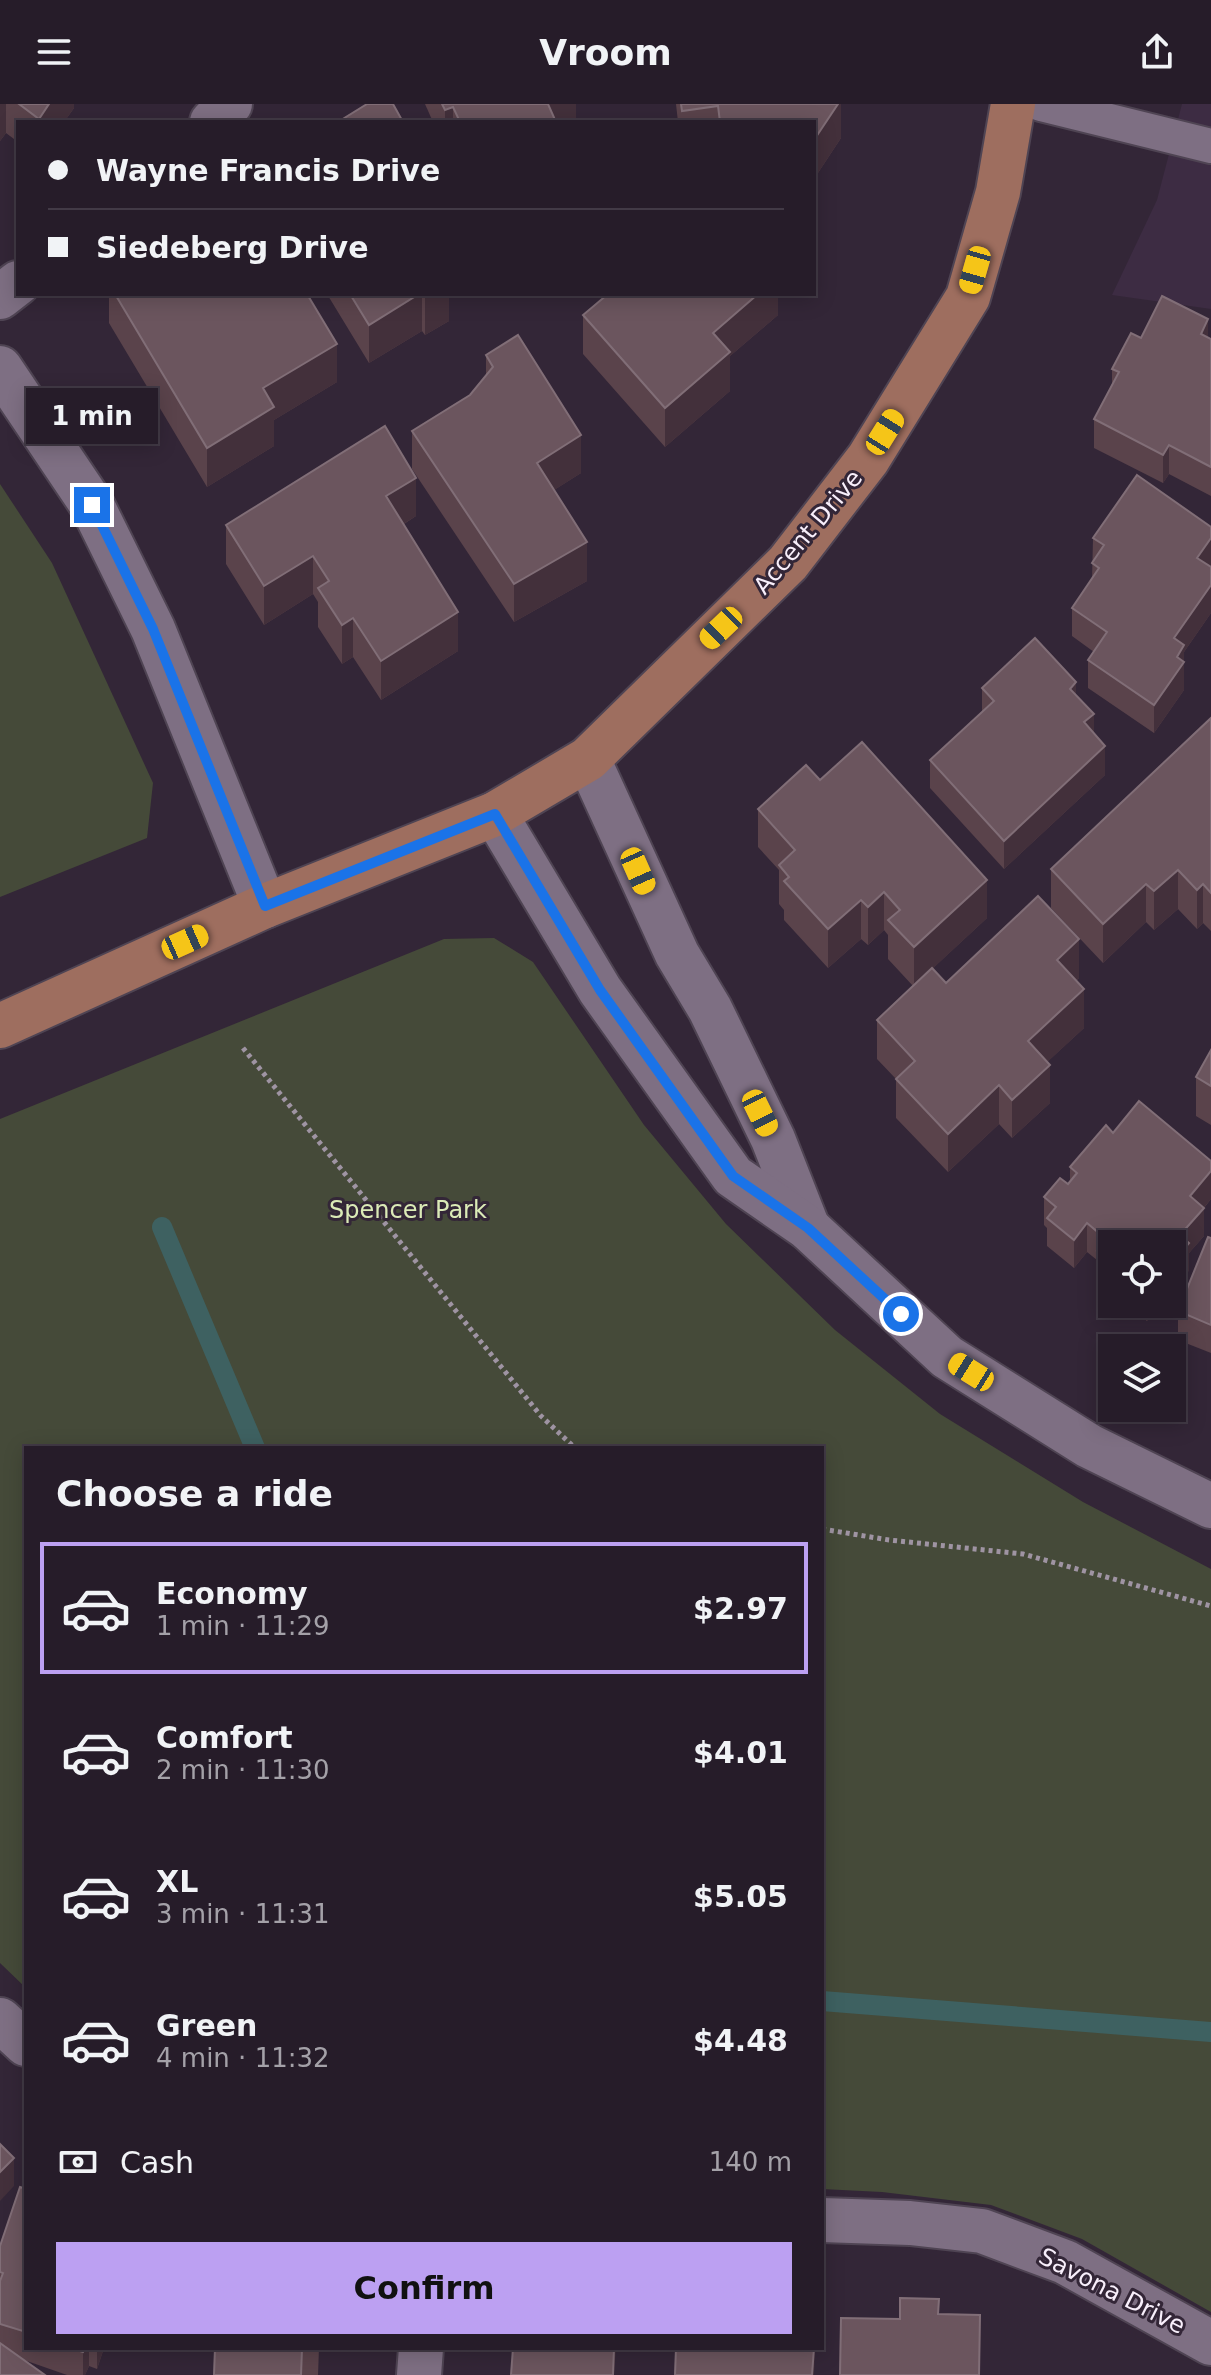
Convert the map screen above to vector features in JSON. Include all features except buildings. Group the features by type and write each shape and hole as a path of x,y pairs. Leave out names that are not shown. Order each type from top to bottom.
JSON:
{"main road":[{"name":"Accent Drive","path":"0,1026 265,906 495,814 588,759 788,563 868,459 968,297 998,192 1013,104"}],"street":[{"path":"214,120 230,104"},
{"path":"0,297 16,285"},
{"path":"0,368 92,505 153,629 265,906"},
{"path":"588,759 670,941 710,1009 773,1139 808,1228"},
{"path":"495,814 600,990 733,1176 808,1228 947,1357 1089,1446 1211,1506"},
{"path":"0,2020 24,2042"},
{"name":"Savona Drive","path":"824,2220 910,2223 982,2231 1065,2262 1211,2343"},
{"path":"419,2375 421,2350"}],"lane":[{"path":"1041,104 1211,146"}],"path":[{"path":"243,1048 541,1416 573,1446"},
{"path":"824,1529 889,1540 1023,1554 1211,1606"}],"shaded area":[{"path":"1182,104 1211,104 1211,309 1112,295 1157,200"}],"green space":[{"path":"0,484 52,563 153,783 147,838 0,897"},
{"name":"Spencer Park","path":"494,938 533,962 644,1125 726,1224 835,1330 940,1414 1083,1502 1211,1569 1211,2312 1082,2239 991,2205 882,2192 824,2189 824,1446 24,1446 24,1986 0,1963 0,1119 444,939"}],"waterway":[{"path":"162,1227 254,1446"},
{"path":"824,2001 1211,2032"}],"route":[{"path":"92,505 153,629 265,906 495,814 600,990 733,1176 808,1228 901,1314"}]}
